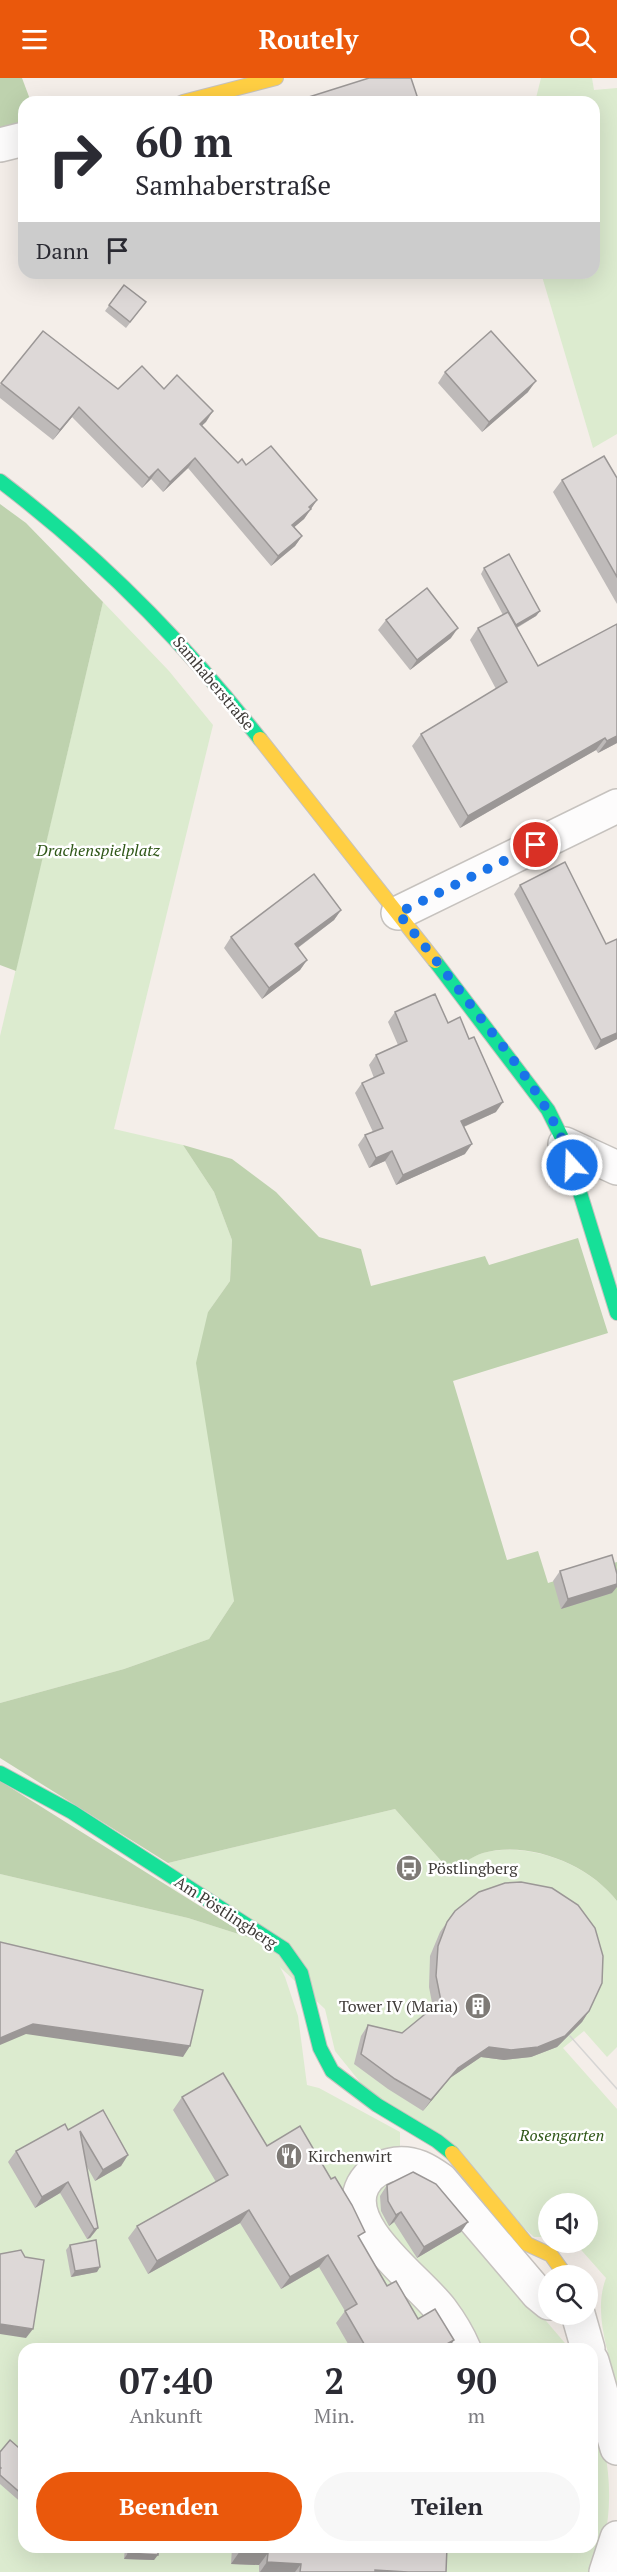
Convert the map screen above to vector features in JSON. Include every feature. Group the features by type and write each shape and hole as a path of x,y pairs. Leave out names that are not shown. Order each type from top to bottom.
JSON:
{"street":[{"path":"206,96 276,78"},
{"path":"0,144 18,140"},
{"name":"Samhaberstraße","path":"0,481 34,506 102,564 165,625 214,680 501,1045 548,1110 565,1144 617,1313"},
{"path":"398,913 617,806"},
{"path":"565,1144 617,1168"},
{"name":"Am Pöstlingberg","path":"0,1773 72,1812 284,1949 301,1973 320,2048 332,2071 377,2105 437,2141 452,2153 527,2244 550,2255 558,2265"},
{"path":"461,2343 441,2309 373,2236 362,2216 358,2195 368,2177 383,2166 405,2163 422,2167 441,2180 538,2294"},
{"path":"598,2382 617,2448"},
{"path":"606,2572 617,2538"}],"green space":[{"path":"0,78 22,78 29,96 18,96 18,132 0,137"},
{"path":"541,78 592,78 594,90 617,88 617,434 593,448 543,279 600,279 600,96 536,96"},
{"path":"0,504 26,523 103,602 16,971 0,965"},
{"name":"Drachenspielplatz","path":"103,602 169,671 213,725 114,1129 183,1145 214,1192 232,1240 230,1281 208,1312 234,1601 209,1639 124,1669 0,1703 0,1036"},
{"path":"183,1145 232,1159 276,1192 319,1237 361,1249 371,1286 485,1256 489,1265 578,1238 608,1333 453,1381 507,1560 538,1551 548,1583 617,1562 617,1901 591,1876 556,1858 538,1853 501,1850 483,1853 451,1872 395,1809 168,1863 0,1758 0,1703 124,1669 209,1639 234,1601 196,1363 208,1312 230,1281 232,1240 214,1192"},
{"path":"0,1781 251,1938 188,1918 0,1874"},
{"name":"Rosengarten","path":"395,1809 450,1871 470,1858 483,1853 519,1850 538,1853 574,1866 591,1876 617,1901 617,2047 607,2057 584,2031 563,2048 617,2109 617,2385 601,2318 602,2291 606,2278 598,2269 598,2265 594,2265 584,2253 598,2253 598,2193 538,2193 538,2237 534,2237 360,2082 335,2051 325,2009 168,1863"},
{"path":"0,1874 188,1918 251,1938 273,1953 285,1977 298,2016 307,2085 319,2088 400,2132 400,2153 348,2188 448,2343 18,2343 18,2553 598,2553 598,2421 607,2467 609,2507 602,2549 595,2572 0,2572"},
{"path":"391,2176 411,2176 495,2261 538,2311 538,2325 550,2325 565,2343 470,2343 416,2263 386,2225 373,2203 378,2188"}],"building":[{"path":"369,78 411,78 417,96 312,96"},
{"path":"124,285 146,302 130,322 109,305"},
{"path":"43,331 118,389 142,366 164,389 177,375 213,411 200,424 238,463 242,459 246,465 271,446 317,500 309,507 311,509 292,525 302,536 278,556 195,458 170,482 158,469 149,478 79,407 60,430 1,383"},
{"path":"491,331 536,381 489,422 445,372"},
{"path":"604,456 617,478 617,577 562,480"},
{"path":"509,554 540,611 516,625 484,568"},
{"path":"427,588 458,628 417,660 386,620"},
{"path":"508,612 538,666 617,624 617,736 607,741 605,738 468,816 421,734 507,682 478,628"},
{"path":"565,862 606,944 617,939 617,1033 601,1040 520,885"},
{"path":"314,874 341,910 295,944 307,960 269,988 231,937"},
{"path":"435,994 448,1023 460,1017 469,1039 474,1037 503,1102 461,1121 472,1144 403,1175 392,1151 376,1158 365,1135 383,1128 362,1083 384,1073 376,1055 407,1041 395,1012"},
{"path":"612,1555 617,1584 568,1599 560,1571"},
{"name":"Tower IV (Maria)","path":"521,1882 552,1888 578,1905 595,1928 603,1956 602,1983 589,2011 565,2036 538,2047 511,2050 489,2047 458,2068 431,2100 395,2079 361,2054 368,2025 402,2033 441,2001 436,1976 438,1946 447,1922 455,1911 479,1892 505,1883"},
{"path":"0,1942 203,1990 190,2046 33,2024 0,2038"},
{"path":"223,2073 267,2146 300,2126 331,2179 335,2177 352,2205 365,2232 358,2236 387,2286 396,2281 418,2319 435,2309 454,2340 449,2343 364,2343 345,2311 357,2304 328,2255 290,2277 249,2210 157,2261 137,2226 228,2175 182,2097"},
{"path":"103,2110 128,2155 103,2170 80,2131 98,2228 94,2229 68,2182 42,2197 16,2151 65,2124 68,2130"},
{"path":"413,2172 436,2184 468,2222 424,2247 401,2212 396,2215 388,2201 387,2185"},
{"path":"96,2240 100,2267 75,2271 70,2245"},
{"path":"21,2250 25,2257 44,2260 33,2329 0,2324 0,2254"},
{"path":"10,2440 18,2447 18,2491 0,2475 0,2452"},
{"path":"128,2553 158,2553 158,2555"},
{"path":"268,2553 447,2553 446,2572 375,2570 375,2572 300,2572 301,2564 267,2562"}],"tram line":[{"path":"570,2036 617,2089"}],"traffic: fast":[{"path":"0,481 72,539 139,602 201,668 260,739"},
{"path":"435,961 548,1110 565,1144 617,1313"},
{"path":"0,1773 72,1812 284,1949 301,1973 320,2048 332,2071 377,2105 437,2141 452,2153"}],"traffic: slow":[{"path":"206,96 276,78"},
{"path":"260,739 435,961"},
{"path":"452,2153 527,2244 551,2255 558,2265"}],"place":[{"name":"Pöstlingberg","path":"409,1868"},
{"name":"Tower IV (Maria)","path":"478,2006"},
{"name":"Kirchenwirt","path":"289,2156"}],"route":[{"path":"536,845 398,913 501,1045 548,1110 565,1144 572,1165"}]}
